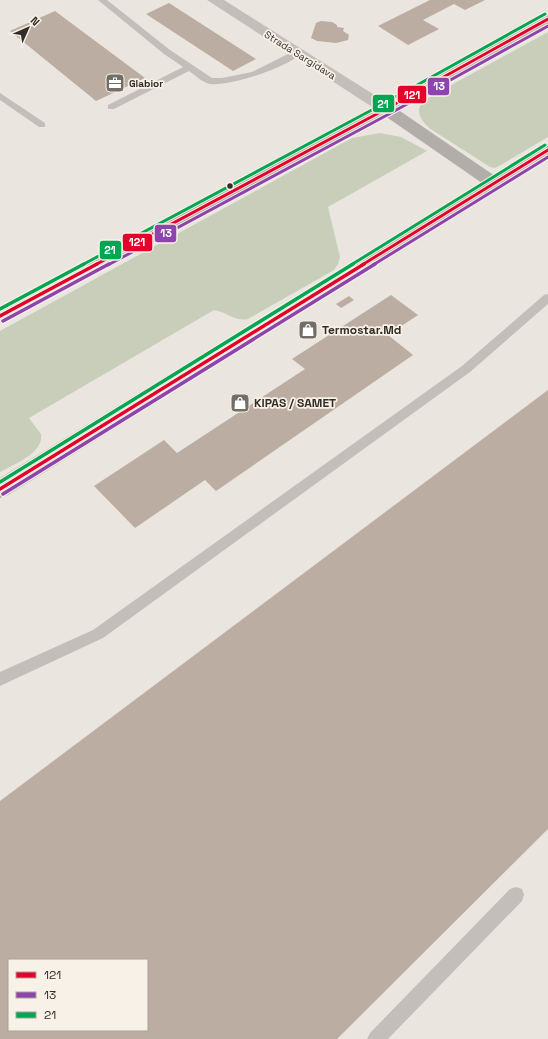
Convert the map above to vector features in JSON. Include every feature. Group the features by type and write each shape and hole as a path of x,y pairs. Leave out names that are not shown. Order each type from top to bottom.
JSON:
{"main road":[{"path":"0,316 386,109 548,20"},
{"path":"386,109 494,183"},
{"path":"0,489 548,150"}],"street":[{"name":"Strada Sargidava","path":"214,0 386,109"}],"lane":[{"path":"102,0 167,52 210,81 222,81 255,74 297,52"},
{"path":"111,107 189,67"},
{"path":"0,96 42,125"},
{"path":"0,679 98,634 466,369 548,298"},
{"path":"376,1039 516,895"}],"green space":[{"path":"548,32 548,137 495,168 490,167 429,128 420,117 420,106 426,99"},
{"path":"380,133 401,137 427,151 328,207 340,257 334,270 248,319 243,320 235,318 214,310 29,418 41,434 41,441 38,447 27,457 0,472 0,331 352,138"}],"building":[{"path":"430,0 485,0 465,10 454,4 423,20 439,29 408,45 378,26"},
{"path":"169,3 256,59 233,71 146,14"},
{"path":"55,11 145,78 96,101 10,31"},
{"path":"321,21 332,22 337,25 337,27 344,28 343,31 349,35 348,40 336,43 317,41 311,38 316,23"},
{"path":"391,295 418,315 388,335 413,355 216,491 205,480 135,528 94,486 164,440 177,453 305,369 292,359"},
{"path":"349,296 354,300 341,308 336,304"},
{"path":"548,390 548,829 337,1039 0,1039 0,801"}],"transit line":[{"name":"21","path":"0,309 383,104 545,14"},
{"name":"121","path":"0,316 386,109 548,19"},
{"name":"13","path":"3,321 389,114 548,26"},
{"name":"21","path":"0,482 545,145"},
{"name":"121","path":"0,489 548,150"},
{"name":"13","path":"3,494 548,157"}],"place":[{"name":"Glabior","path":"115,83"},
{"name":"Termostar.Md","path":"308,330"},
{"name":"KIPAS / SAMET","path":"240,403"}]}
